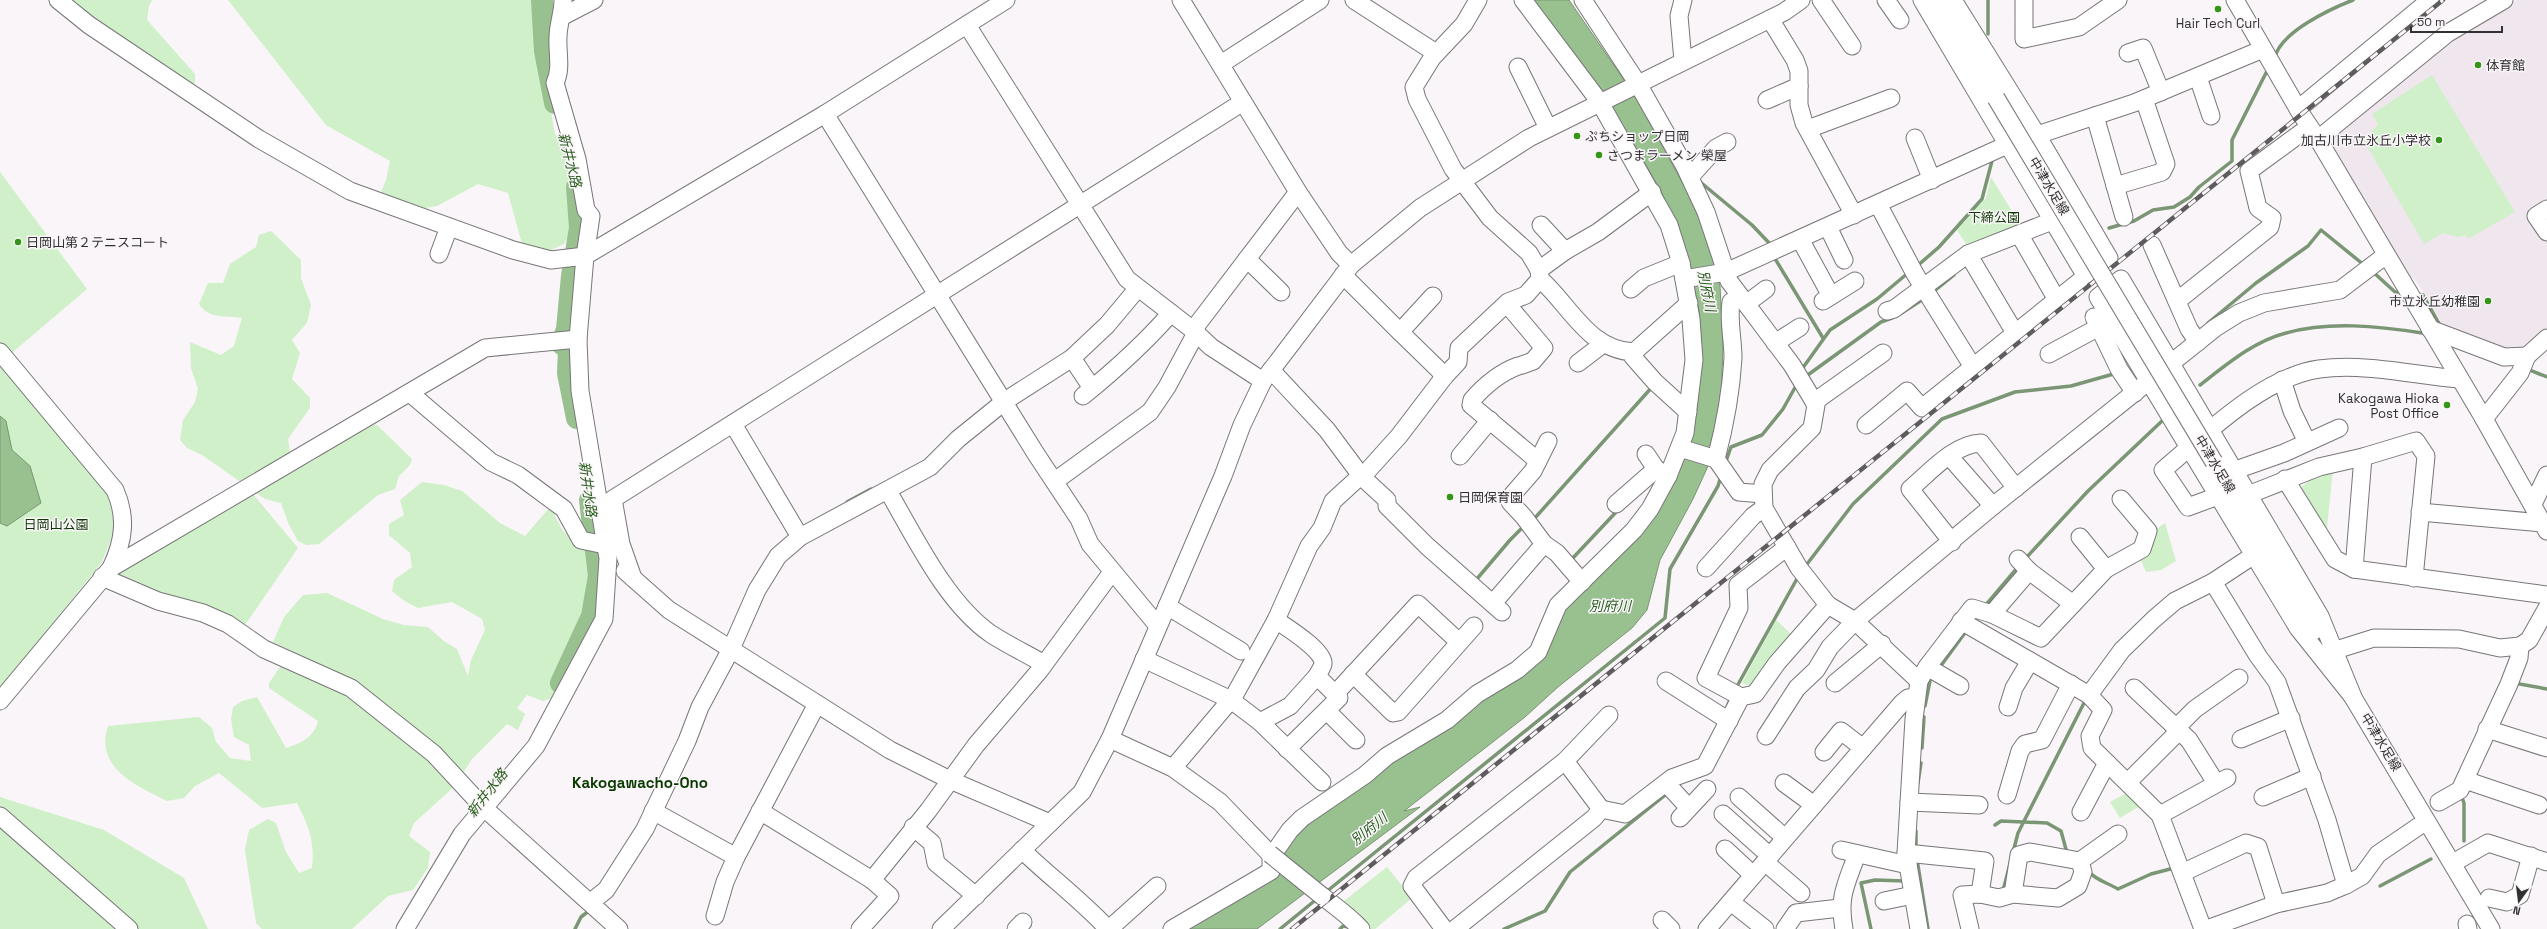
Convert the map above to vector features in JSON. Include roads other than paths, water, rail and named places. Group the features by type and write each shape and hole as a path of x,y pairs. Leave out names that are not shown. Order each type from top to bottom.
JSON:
{"street":[{"path":"58,0 89,25 259,139 350,191 513,250 551,260 585,256 825,114 1006,0"},
{"path":"406,929 462,834 483,807 536,746 604,619 606,551 580,391 578,339 585,256 591,216 586,210 577,159 555,83 560,73 558,36 563,8 594,0"},
{"path":"1180,0 1298,192 1338,253 1347,270 1400,332 1439,370 1444,377"},
{"path":"1220,64 1320,0"},
{"path":"1354,0 1436,53"},
{"path":"1478,0 1464,24 1436,53 1414,87 1417,99 1453,169 1490,218 1529,253 1539,274 1587,331 1603,344 1611,348 1634,352"},
{"path":"1172,929 1271,871 1271,857 1290,830 1302,818 1365,775 1387,756 1447,720 1477,694 1517,670 1538,652 1558,605 1634,530 1650,509 1662,473 1680,448 1688,412 1694,360 1689,303 1683,271 1669,225 1652,192 1598,101 1523,0"},
{"path":"1583,0 1638,84 1667,132 1706,212 1729,281 1775,343 1816,405 1812,428 1770,470 1763,484 1764,501 1787,547 1801,570 1828,605 1855,621 1926,678 1960,686"},
{"path":"1683,0 1679,16 1683,61"},
{"path":"941,929 1082,792 1110,739 1223,476 1242,425 1267,376 1347,270 1420,208 1462,180 1548,128 1598,101 1638,84 1683,61 1777,10 1801,0"},
{"path":"1821,0 1852,46"},
{"path":"1886,0 1900,20"},
{"path":"1922,0 2085,275 2109,258 2037,135 1952,0"},
{"name":"中津水足線","path":"1936,0 2214,462 2491,929"},
{"path":"2024,0 2024,39 2079,27 2118,0"},
{"path":"2236,0 2298,109 2314,133 2484,419 2545,527"},
{"path":"2298,109 2430,0"},
{"path":"2176,301 2270,227 2272,218 2258,208 2249,171 2314,133 2448,33 2504,0"},
{"path":"1777,10 1799,72 1799,105 1808,128 1854,215"},
{"path":"967,25 1127,279 1195,331 1211,347 1267,376 1327,430 1362,477 1386,500 1387,506 1427,546 1498,607 1544,544"},
{"path":"2128,53 2143,48 2161,92"},
{"path":"1632,289 1644,278 1683,271 1726,272 1932,180 2007,144 2144,99 2264,49"},
{"path":"1518,67 1548,128"},
{"path":"2198,77 2211,116"},
{"path":"1767,100 1799,86"},
{"path":"1808,128 1874,110 1891,98"},
{"path":"2115,186 2162,172 2166,164 2144,99"},
{"path":"633,578 621,544 613,499 939,295 1243,102"},
{"path":"825,114 1005,401 1036,454 1079,519 1090,544 1158,626"},
{"path":"2094,116 2124,217"},
{"path":"1915,138 1932,180"},
{"path":"1690,177 1716,148 1726,142"},
{"path":"1055,481 1150,412 1167,387 1195,331 1298,192"},
{"path":"1173,768 1231,700 1276,620 1309,546 1322,528 1333,501 1356,480 1362,477 1399,436 1444,377 1458,362 1459,348 1507,304 1526,295 1539,274 1565,251 1598,232 1652,192"},
{"path":"1878,204 1921,284 1973,367"},
{"path":"2547,209 2536,216 2547,232"},
{"path":"1887,311 1894,309 1921,284 1971,260 2023,240 2052,221"},
{"path":"1541,225 1565,251"},
{"path":"439,254 449,227"},
{"path":"1828,227 1844,260"},
{"path":"1800,239 1827,298 1855,281"},
{"path":"2023,240 2057,300"},
{"path":"2152,245 2176,301 2195,337"},
{"path":"1766,736 1782,725 1797,688 1813,681 1816,670 1830,647 1855,621 1952,542 1993,506 2172,363 2195,337 2264,303 2340,290 2386,255"},
{"path":"1247,259 1281,292"},
{"path":"1971,260 2016,333"},
{"path":"2121,279 2172,363 2210,432 2320,616 2336,650 2353,697 2298,628 2098,297 2121,279"},
{"path":"1866,424 1907,391 1922,408 2079,282"},
{"path":"591,902 606,890 653,811 687,741 700,707 731,649 757,590 778,556 800,537 888,491 930,467 958,439 1005,401 1072,358 1107,325 1138,288"},
{"path":"1716,458 1725,425 1731,384 1733,332 1730,312 1731,302 1743,300 1766,289"},
{"path":"1400,332 1433,296"},
{"path":"1688,412 1655,382 1633,357 1634,352 1689,303"},
{"path":"1507,304 1544,348 1533,361 1497,376 1472,400 1472,404 1538,461"},
{"path":"1072,358 1087,392 1147,341 1171,313"},
{"path":"2060,351 2096,322 2121,372 2134,393"},
{"path":"1775,343 1800,326"},
{"path":"2430,329 2504,357 2527,356"},
{"path":"2484,419 2520,373 2527,356 2547,338"},
{"path":"107,573 411,394 485,348 578,339"},
{"path":"1578,363 1603,344"},
{"path":"0,352 115,490 122,505 124,528 118,554 107,573 0,701"},
{"path":"1814,402 1870,369 1883,353"},
{"path":"2218,496 2188,507 2163,470 2251,399 2282,380 2306,372 2335,368 2459,379"},
{"path":"2282,380 2292,411 2306,442"},
{"path":"411,394 490,462 518,475 564,509 581,540 606,551 633,578 669,610 890,750 950,780 1050,823"},
{"path":"1463,446 1490,420"},
{"path":"733,424 800,537"},
{"path":"2233,471 2284,453 2338,428"},
{"path":"2248,495 2285,479 2320,467 2363,457 2416,440 2426,456 2414,578"},
{"path":"1548,441 1538,461 1510,502 1524,517 1544,544 1557,553 1582,582"},
{"path":"1952,542 1910,489 1949,456 1972,444 1981,443 2016,488"},
{"path":"1680,448 1716,458 1739,492 1764,501"},
{"path":"1646,454 1662,473"},
{"path":"1949,456 1993,506"},
{"path":"2354,569 2363,457"},
{"path":"1622,494 1662,473"},
{"path":"2533,504 2547,476"},
{"path":"2285,479 2335,559 2354,569 2547,595"},
{"path":"888,491 935,570 962,607 990,633 1044,664"},
{"path":"1707,929 1902,703 1926,678 1961,621 1972,608 1992,614 2041,638 2106,569 2142,548 2148,531 2122,499"},
{"path":"1710,557 1753,516 1764,501"},
{"path":"2420,512 2545,527"},
{"path":"2080,537 2106,569"},
{"path":"1787,547 1738,585 1739,608 1706,678 1735,693 1755,694 1777,663 1828,605"},
{"path":"2089,694 2149,614 2213,582 2254,556"},
{"path":"1992,614 2024,565 2073,604"},
{"path":"872,880 976,745 1044,664 1112,572"},
{"path":"107,573 158,601 203,613 228,624 264,649 351,688 434,754 483,807 591,902 618,929"},
{"path":"2213,582 2258,656 2276,682 2312,776 2346,885"},
{"path":"1335,694 1418,604 1459,642"},
{"path":"1167,606 1234,641"},
{"path":"2336,650 2374,638 2459,639 2500,648 2520,646 2529,640 2547,608"},
{"path":"1260,722 1290,706 1317,676 1323,664 1322,657 1312,647 1276,620"},
{"path":"1961,621 2089,694 2103,710 2090,736 2092,748 2160,815 2203,929"},
{"path":"1353,674 1393,713 1398,712 1420,679 1474,626"},
{"path":"1835,683 1882,644"},
{"path":"2438,802 2460,790 2509,684 2519,658 2520,646"},
{"path":"1144,659 1177,677 1231,700 1260,722 1322,782"},
{"path":"2008,707 2014,688 2030,661"},
{"path":"1288,749 1339,698 1317,676"},
{"path":"1919,929 1913,895 1909,802 1926,678"},
{"path":"2128,782 2177,731 2195,709 2228,692 2239,678"},
{"path":"1666,681 1724,717"},
{"path":"2013,788 2020,751 2025,744 2046,742 2071,684"},
{"path":"2134,688 2177,731 2189,740 2221,780 2160,815"},
{"path":"1565,761 1601,809 1625,814 1670,787 1692,770 1705,766 1735,693"},
{"path":"715,916 725,882 736,857 817,704"},
{"path":"1327,711 1356,740"},
{"path":"2241,740 2291,718"},
{"path":"1444,929 1415,893 1412,886 1416,878 1565,761 1598,719"},
{"path":"2487,729 2547,748"},
{"path":"1826,743 1841,731 1863,748"},
{"path":"1110,739 1173,768 1220,802 1270,854 1335,908 1346,912 1362,929"},
{"path":"2083,802 2107,763"},
{"path":"2262,797 2312,776"},
{"path":"2465,780 2539,805"},
{"path":"1784,783 1814,805"},
{"path":"1670,787 1684,813 1707,788"},
{"path":"1739,797 1785,838"},
{"path":"1909,802 1973,809"},
{"path":"1455,929 1594,818 1601,809"},
{"path":"653,811 736,857"},
{"path":"760,811 872,880 890,896 860,929"},
{"path":"1723,814 1801,893"},
{"path":"0,816 129,929"},
{"path":"2207,929 2276,904 2327,893 2346,885 2362,876 2378,854 2419,826"},
{"path":"914,827 932,843 936,862 976,896"},
{"path":"2013,894 2019,855 2030,852 2080,861 2118,834"},
{"path":"2182,873 2246,843 2258,847 2276,904"},
{"path":"2453,863 2488,843 2547,862"},
{"path":"1022,850 1055,882 1085,895 1108,929 1147,903 1157,886"},
{"path":"1725,850 1753,875"},
{"path":"1844,929 1840,908 1849,852 1985,861 1980,894"},
{"path":"2489,898 2507,902 2520,895 2531,856"},
{"path":"1970,929 1962,895 1980,894 1999,898 2013,894 2058,898 2078,886 2083,872 2080,861"},
{"path":"1884,901 1913,895"},
{"path":"1731,902 1765,929"},
{"path":"1785,929 1796,913 1840,908"}],"water":[{"name":"別府川","path":"1527,0 1569,0 1635,96 1688,193 1706,234 1720,286 1723,347 1721,398 1709,464 1693,499 1660,560 1647,610 1632,628 1558,687 1525,717 1404,811 1420,807 1257,929 1187,929 1265,868 1293,833 1527,666 1567,606 1647,525 1697,401 1701,371 1699,310 1690,268 1676,225 1660,189 1634,145"},
{"path":"0,416 6,421 12,450 30,466 41,503 7,526 0,523"}],"waterway":[{"name":"新井水路","path":"542,0 545,51 555,103"},
{"path":"1988,0 1988,34"},
{"path":"2275,57 2279,48 2296,30 2320,15 2353,0"},
{"path":"2109,228 2134,221 2153,210 2174,207 2190,197 2199,187 2232,161 2232,140 2268,69"},
{"path":"1916,267 1939,247 1982,199 1993,157"},
{"path":"1699,181 1752,225 1772,246"},
{"name":"新井水路","path":"577,187 580,228 572,276 567,329 562,344 569,349 568,373 577,418"},
{"path":"2208,323 2256,283 2308,246 2321,230 2364,265"},
{"path":"1774,257 1823,338"},
{"path":"2372,271 2395,292 2402,292"},
{"path":"1802,369 1830,330 1877,299 1908,273"},
{"path":"1933,292 1954,275"},
{"path":"2416,294 2423,295 2441,327"},
{"path":"1900,314 1925,298"},
{"path":"1805,377 1881,322 1892,318"},
{"path":"2200,385 2241,354 2274,337 2302,329 2354,326 2388,328 2422,333"},
{"path":"2527,369 2547,377"},
{"path":"1804,568 1853,504 1942,419 2015,392 2071,386 2117,373"},
{"path":"1725,464 1731,447 1762,435 1783,409 1797,384"},
{"path":"1534,519 1653,386"},
{"path":"2025,559 2088,491 2163,420"},
{"path":"1326,892 1665,618 1670,569 1718,486 1721,476"},
{"path":"847,502 871,489"},
{"name":"新井水路","path":"561,683 592,616 599,576 590,500"},
{"path":"1571,560 1618,510"},
{"path":"1476,580 1523,527"},
{"path":"1985,606 2018,567"},
{"path":"1736,688 1798,577"},
{"path":"1940,667 1967,630"},
{"path":"1925,706 1930,681"},
{"path":"2514,683 2547,689"},
{"path":"1726,710 1731,697"},
{"path":"2004,887 2018,833 2086,699"},
{"path":"1922,748 1924,717"},
{"path":"1918,783 1921,763"},
{"path":"1504,929 1545,911 1570,872 1669,792"},
{"path":"2461,795 2464,803 2464,841"},
{"path":"1995,825 2001,821 2047,823 2061,831 2067,853"},
{"path":"1916,831 1916,849"},
{"path":"1917,859 1928,929"},
{"path":"2380,886 2431,859"},
{"path":"2089,872 2118,889 2151,874 2174,868"},
{"path":"1871,929 1861,883 1875,880 1905,881"},
{"path":"1280,929 1318,898"},
{"path":"575,929 581,917 590,910"},
{"path":"1340,929 1343,926 1349,927"}],"railway":[{"path":"1292,929 2443,0"}],"place":[{"name":"Hair Tech Curl","path":"2218,9"},
{"name":"体育館","path":"2478,65"},
{"name":"ぷちショップ日岡","path":"1577,136"},
{"name":"加古川市立氷丘小学校","path":"2439,140"},
{"name":"さつまラーメン 榮屋","path":"1599,155"},
{"name":"日岡山第２テニスコート","path":"18,242"},
{"name":"市立氷丘幼稚園","path":"2488,301"},
{"name":"Kakogawa Hioka Post Office","path":"2447,405"},
{"name":"日岡保育園","path":"1450,497"}],"district":[{"name":"Kakogawacho-Ono","path":"640,782"}],"park label":[{"name":"下締公園","path":"1994,217"},
{"name":"日岡山公園","path":"56,524"}]}
